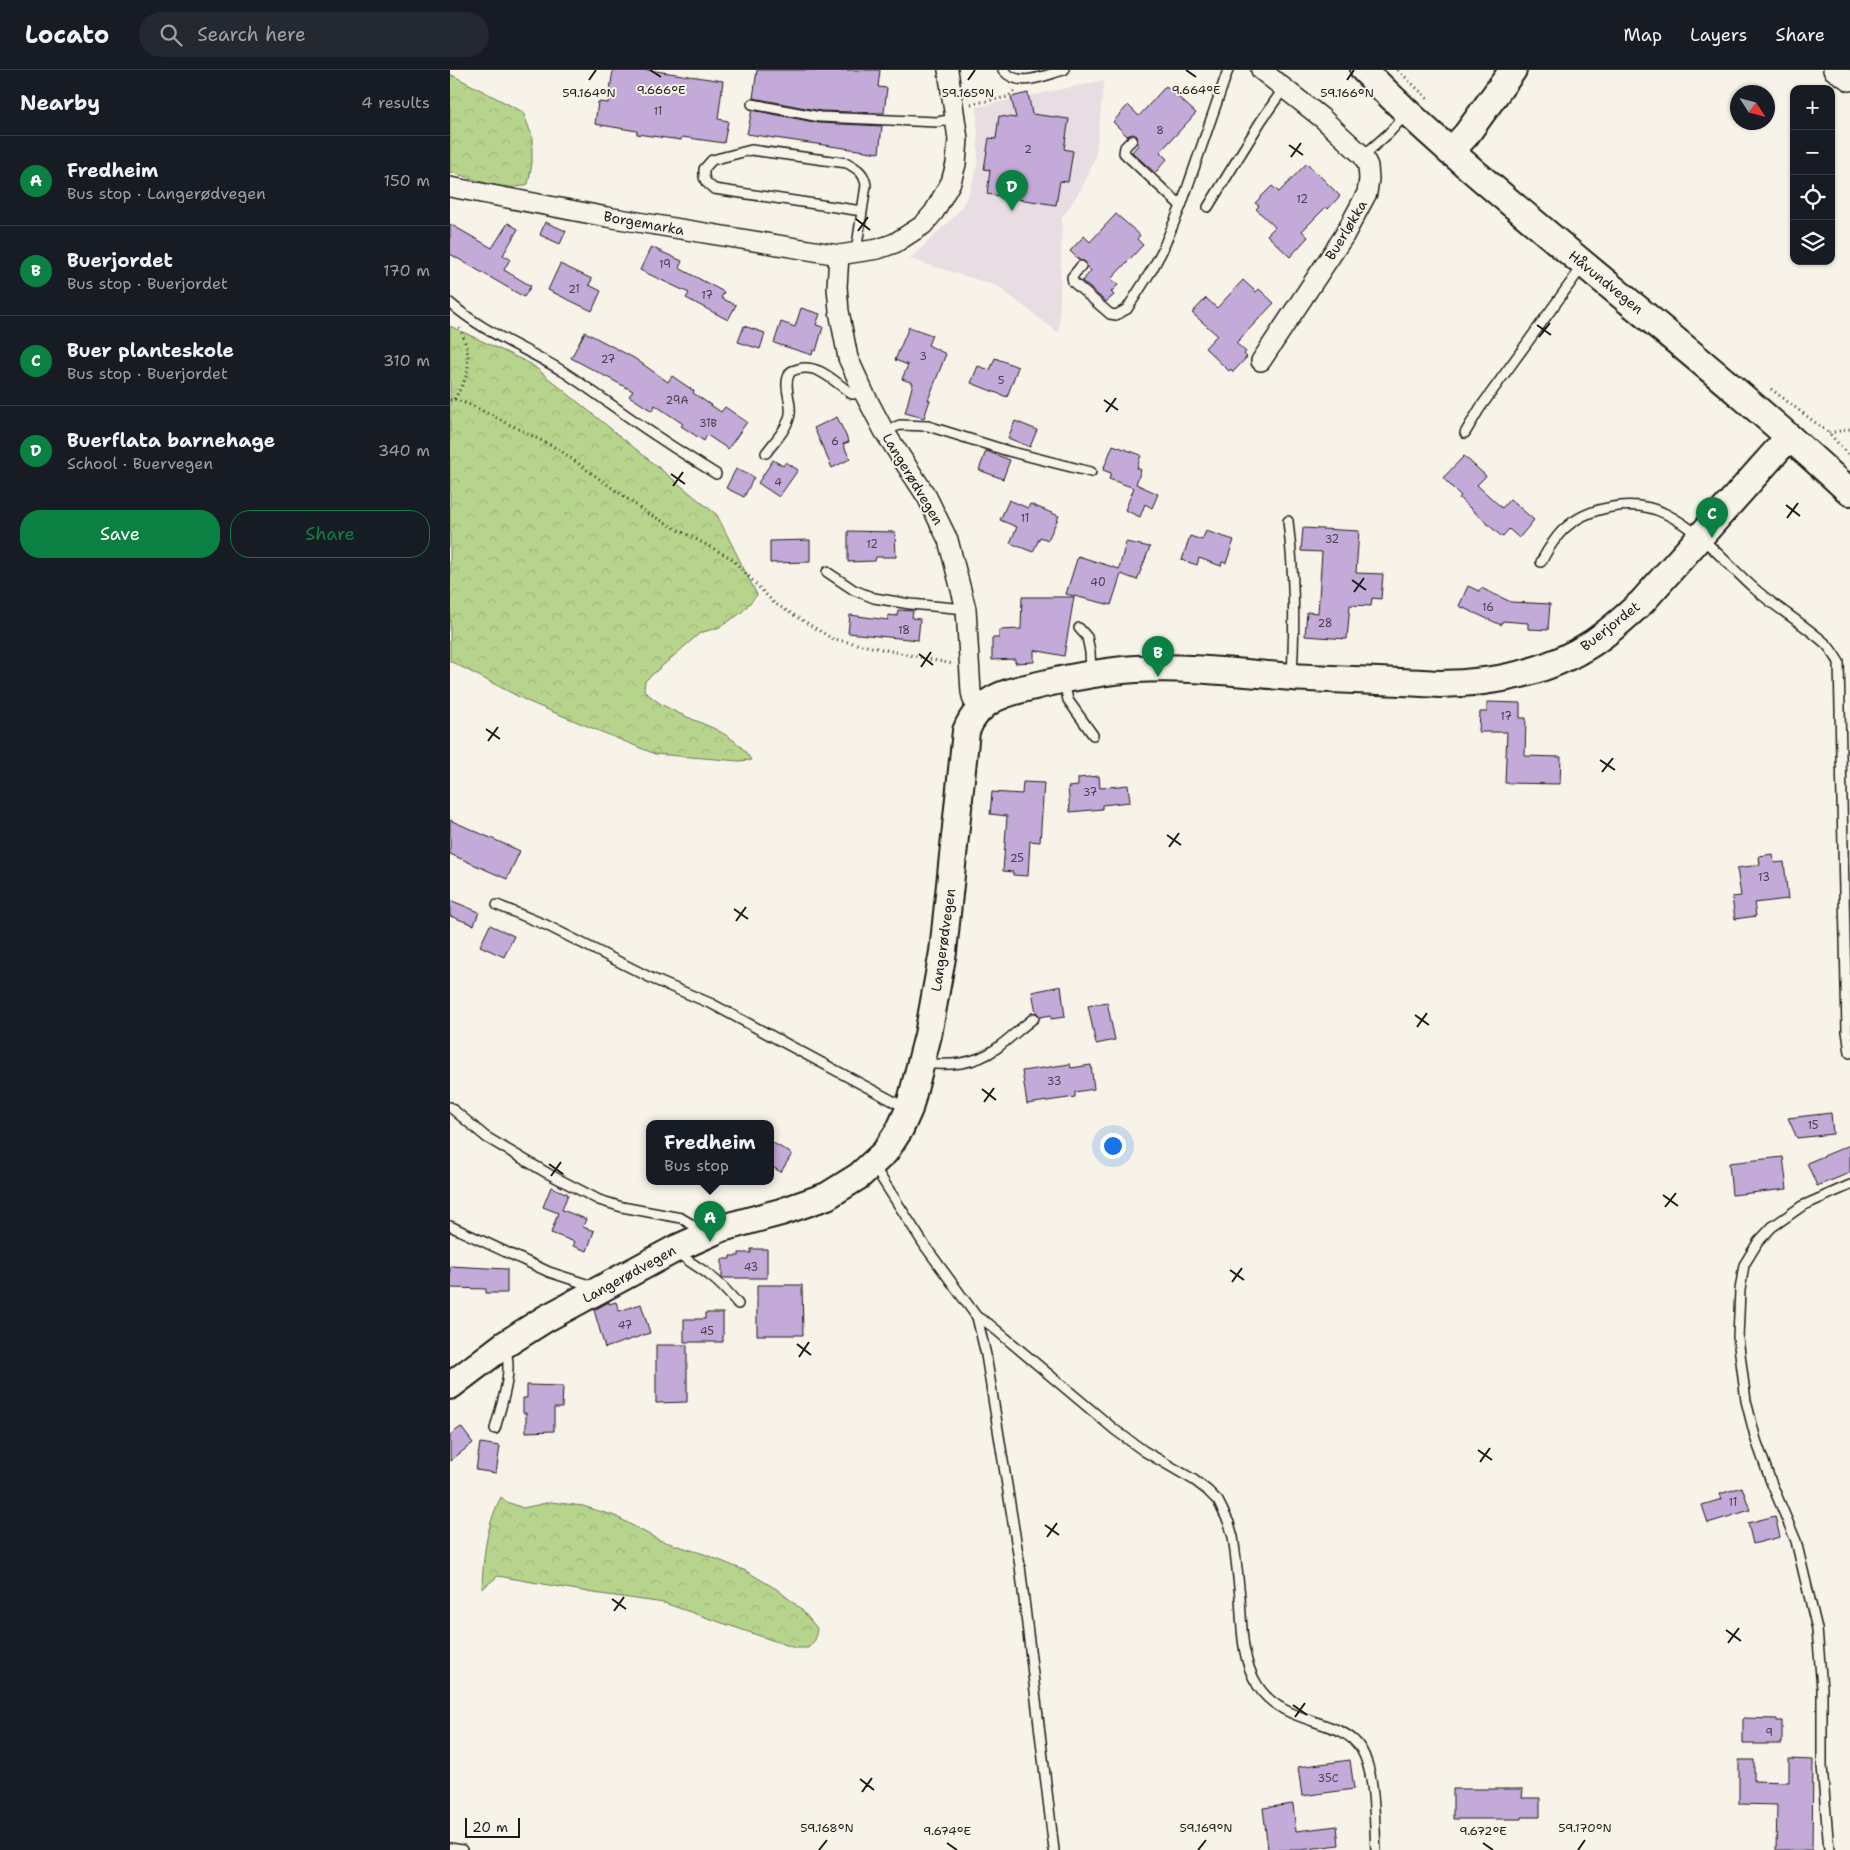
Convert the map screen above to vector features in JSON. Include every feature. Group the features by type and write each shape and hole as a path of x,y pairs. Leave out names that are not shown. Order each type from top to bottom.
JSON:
{"main road":[{"name":"Håvundvegen","path":"1364,70 1450,152 1789,437 1850,492"},
{"path":"1450,152 1466,135 1514,70"},
{"name":"Buerjordet","path":"979,708 999,696 1015,690 1091,674 1136,669 1462,683 1518,676 1570,656 1594,642 1616,625 1642,602 1789,437"},
{"name":"Langerødvegen","path":"450,1386 504,1345 546,1319 675,1249 705,1234 781,1212 827,1196 859,1176 893,1142 909,1109 922,1063 943,952 966,731 971,718 979,708"}],"street":[{"name":"Borgemarka","path":"450,187 607,217 847,254 878,249 895,243 923,225 934,212 947,190 956,164 960,112 948,70"},
{"path":"1261,70 1322,118 1363,156"},
{"path":"1833,70 1850,81"},
{"name":"Buerløkka","path":"1261,361 1360,210 1367,193 1369,179 1368,166 1363,156"},
{"name":"Langerødvegen","path":"847,254 837,287 838,311 848,358 884,431 926,497 948,540 966,609 971,692 973,700 979,708"}],"lane":[{"path":"1003,70 1015,79 1023,81 1064,70"},
{"path":"1081,266 1072,277 1073,282 1107,312 1116,314 1127,309 1153,268 1180,206 1228,70"},
{"path":"1208,207 1261,121 1284,88"},
{"path":"752,104 820,117 937,122 960,112"},
{"path":"1363,156 1389,133 1407,113"},
{"path":"1132,140 1125,147 1124,153 1180,206"},
{"path":"847,254 862,211 866,185 864,176 858,169 847,163 751,150 712,160 704,169 706,182 714,189 862,211"},
{"path":"1465,433 1480,408 1584,265"},
{"path":"451,304 496,335 564,372 658,437 716,474"},
{"path":"766,453 790,415 787,383 792,371 803,368 817,369 852,394 864,393"},
{"path":"884,431 900,424 928,426 1008,451 1092,472"},
{"path":"1541,562 1552,543 1563,530 1586,515 1610,507 1632,506 1664,513 1700,538 1757,590 1827,645 1839,662 1847,1031 1850,1053"},
{"path":"1288,521 1293,585 1292,677"},
{"path":"827,572 854,590 874,598 910,604 966,609"},
{"path":"1079,628 1087,638 1091,674"},
{"path":"1063,679 1068,700 1093,735"},
{"path":"497,905 546,925 654,979 712,1004 909,1109"},
{"path":"922,1063 955,1065 979,1058 996,1050 1034,1018"},
{"path":"450,1107 486,1137 547,1173 599,1200 622,1207 681,1218 702,1229 705,1234"},
{"path":"873,1164 925,1246 977,1317 986,1355 1020,1566 1054,1850"},
{"path":"1829,1850 1822,1766 1822,1688 1817,1629 1796,1541 1771,1482 1748,1411 1740,1366 1738,1338 1740,1290 1744,1265 1758,1242 1772,1227 1802,1206 1850,1185"},
{"path":"450,1226 549,1272 586,1284 597,1292"},
{"path":"675,1249 683,1258 708,1274 726,1289 738,1304"},
{"path":"977,1317 989,1324 1116,1430 1144,1450 1194,1480 1208,1490 1218,1501 1229,1523 1233,1537 1243,1640 1248,1662 1257,1685 1271,1702 1280,1709 1302,1719 1340,1731 1356,1742 1361,1749 1371,1781 1376,1850"},
{"path":"495,1429 508,1375 507,1353 504,1345"},
{"path":"450,1848 462,1850"}],"path":[{"path":"960,112 1008,97 1023,81"},
{"path":"451,304 467,345 469,368 463,386 452,400 473,406 558,449 647,513 731,558 774,603 833,639 970,667"},
{"path":"1828,433 1850,429"}],"shaded area":[{"path":"1104,80 1096,154 1081,189 1062,218 1059,333 997,286 910,259 954,217 969,193 975,176 978,158 977,107"}],"green space":[{"path":"450,74 523,112 532,136 532,164 528,184 519,187 499,186 450,172"},
{"path":"450,326 531,364 717,515 757,595 741,613 720,627 700,633 645,681 644,690 656,701 670,709 729,737 741,747 751,760 739,761 655,754 529,702 450,661"},
{"path":"501,1497 507,1502 523,1508 551,1502 583,1506 615,1516 659,1540 704,1554 746,1571 778,1590 800,1608 817,1628 815,1640 808,1648 795,1648 664,1603 498,1576 482,1589 486,1542 492,1519"}],"building":[{"path":"613,70 649,70 723,81 718,119 728,121 724,143 682,137 681,140 637,134 637,131 595,124 598,102 608,103"},
{"path":"757,70 880,70 878,87 887,88 884,113 821,111 753,98"},
{"path":"1166,86 1196,113 1160,152 1167,159 1155,173 1132,152 1138,145 1137,136 1133,134 1127,136 1113,122 1128,105 1139,116"},
{"path":"1028,93 1032,114 1069,119 1064,149 1073,151 1068,182 1060,181 1056,205 987,194 990,170 984,169 989,138 996,139 999,116 1016,118 1011,97"},
{"path":"752,110 819,123 882,126 879,153 747,134"},
{"path":"1307,163 1340,196 1302,231 1308,237 1290,257 1267,235 1275,227 1256,209 1259,206 1255,203 1272,186 1279,192"},
{"path":"1116,214 1140,235 1137,239 1143,245 1111,279 1118,285 1111,292 1114,295 1106,302 1082,281 1091,271 1085,262 1079,260 1070,251 1084,236 1090,242"},
{"path":"545,222 566,231 560,244 540,235"},
{"path":"508,223 518,229 503,255 510,259 504,270 531,286 524,297 450,254 450,224 492,248"},
{"path":"651,247 682,261 679,268 724,292 721,298 736,305 728,320 686,298 689,293 640,270"},
{"path":"560,264 592,279 589,285 601,291 592,311 548,290"},
{"path":"1243,280 1256,292 1259,289 1274,303 1236,343 1246,352 1244,354 1247,357 1233,372 1231,369 1229,371 1205,348 1217,335 1192,313 1206,298 1217,308"},
{"path":"801,308 820,314 816,325 823,327 816,351 813,350 812,355 774,343 781,322 795,327"},
{"path":"744,326 765,333 760,349 738,342"},
{"path":"909,327 932,335 928,345 946,354 928,400 930,400 924,418 905,413 913,383 902,379 908,365 895,360"},
{"path":"585,332 634,358 668,382 672,376 721,412 725,407 747,422 728,449 707,435 704,441 681,426 683,424 655,405 652,411 629,396 633,391 571,358"},
{"path":"995,358 1018,367 1007,397 971,383 978,366 990,370"},
{"path":"837,417 849,442 843,444 850,459 832,468 814,428"},
{"path":"1015,421 1037,430 1030,447 1008,438"},
{"path":"1113,445 1141,455 1137,468 1141,470 1136,484 1158,494 1152,508 1145,504 1140,517 1125,510 1134,488 1109,479 1111,473 1103,470"},
{"path":"986,451 1010,460 1003,479 979,470"},
{"path":"1464,456 1486,476 1477,485 1502,508 1510,499 1534,520 1519,538 1509,529 1502,537 1459,498 1461,496 1443,478"},
{"path":"773,460 783,466 786,462 798,470 779,497 758,483"},
{"path":"736,469 754,477 744,497 726,488"},
{"path":"1009,500 1028,508 1030,504 1059,516 1048,540 1040,537 1033,552 1010,543 1017,527 1000,520"},
{"path":"1303,528 1359,531 1356,573 1383,574 1381,599 1372,598 1371,606 1350,605 1347,639 1305,636 1307,612 1318,613 1322,552 1301,551"},
{"path":"848,531 895,532 896,557 876,557 875,561 848,562"},
{"path":"1206,531 1234,540 1226,563 1222,562 1221,566 1199,558 1197,565 1182,560 1190,536 1202,540"},
{"path":"810,540 810,562 770,563 770,541"},
{"path":"1126,542 1150,547 1137,580 1121,574 1111,605 1066,594 1078,556 1119,569"},
{"path":"1468,586 1479,591 1481,588 1511,602 1550,604 1548,630 1528,629 1528,623 1503,621 1501,625 1459,606"},
{"path":"1022,597 1074,597 1064,656 1034,650 1034,662 1015,663 1015,659 992,660 992,638 999,638 999,630 1021,629"},
{"path":"898,610 913,611 912,618 920,619 918,640 848,633 850,615 888,620 888,615 897,616"},
{"path":"1487,702 1520,703 1520,718 1526,718 1525,756 1561,757 1560,784 1505,783 1507,732 1479,732 1480,712 1487,712"},
{"path":"1099,776 1100,788 1128,785 1130,802 1102,805 1102,809 1070,812 1068,787 1078,786 1078,778"},
{"path":"1023,782 1044,783 1040,842 1030,841 1028,876 1013,875 1013,872 1003,871 1007,816 990,814 992,792 1022,794"},
{"path":"450,820 520,851 507,879 450,854"},
{"path":"1773,854 1774,863 1784,862 1788,899 1754,903 1756,916 1735,919 1732,897 1741,896 1737,868 1760,865 1759,856"},
{"path":"450,900 479,912 474,925 450,916"},
{"path":"490,925 514,936 504,957 480,946"},
{"path":"1061,986 1065,1017 1051,1019 1051,1015 1040,1017 1036,1012 1032,992"},
{"path":"1107,1002 1115,1040 1096,1044 1088,1006"},
{"path":"1070,1064 1071,1068 1091,1065 1094,1089 1075,1092 1075,1097 1027,1104 1022,1071"},
{"path":"1831,1113 1833,1134 1797,1138 1788,1118"},
{"path":"774,1143 792,1154 781,1172 774,1168"},
{"path":"1850,1145 1850,1173 1817,1186 1807,1163"},
{"path":"1783,1157 1787,1189 1732,1195 1729,1163"},
{"path":"551,1187 568,1194 562,1210 586,1219 583,1227 594,1231 587,1251 573,1246 575,1242 551,1233 558,1213 543,1207"},
{"path":"751,1249 767,1249 767,1278 722,1278 722,1259 730,1259 730,1256 739,1256 739,1253 751,1253"},
{"path":"450,1266 507,1269 507,1293 486,1293 486,1289 450,1288"},
{"path":"757,1285 802,1285 803,1335 757,1335"},
{"path":"609,1302 609,1304 616,1302 619,1311 641,1304 650,1333 605,1348 594,1310"},
{"path":"705,1313 723,1313 723,1342 684,1342 684,1319 705,1319"},
{"path":"656,1345 687,1345 687,1402 656,1403"},
{"path":"527,1385 563,1386 562,1408 554,1408 554,1431 526,1432 526,1413 523,1413 523,1398 527,1398"},
{"path":"461,1427 473,1443 450,1461 450,1435"},
{"path":"480,1443 500,1446 496,1473 476,1470"},
{"path":"1742,1487 1750,1510 1708,1523 1702,1505 1722,1499 1720,1494"},
{"path":"1775,1516 1780,1537 1753,1544 1748,1523"},
{"path":"1743,1718 1777,1719 1777,1721 1782,1721 1782,1744 1743,1744"},
{"path":"1789,1759 1813,1760 1812,1850 1776,1850 1777,1805 1739,1804 1739,1760 1754,1760 1754,1781 1789,1782"},
{"path":"1350,1760 1354,1789 1302,1796 1298,1767"},
{"path":"1453,1789 1523,1789 1522,1798 1540,1798 1540,1817 1522,1817 1522,1819 1453,1819"},
{"path":"1293,1804 1296,1831 1337,1826 1339,1845 1301,1850 1268,1850 1263,1808"}],"place":[{"name":"Buerflata barnehage","path":"1012,211"},
{"name":"Buer planteskole","path":"1712,538"},
{"name":"Buerjordet","path":"1158,677"},
{"name":"Fredheim","path":"710,1242"}]}
